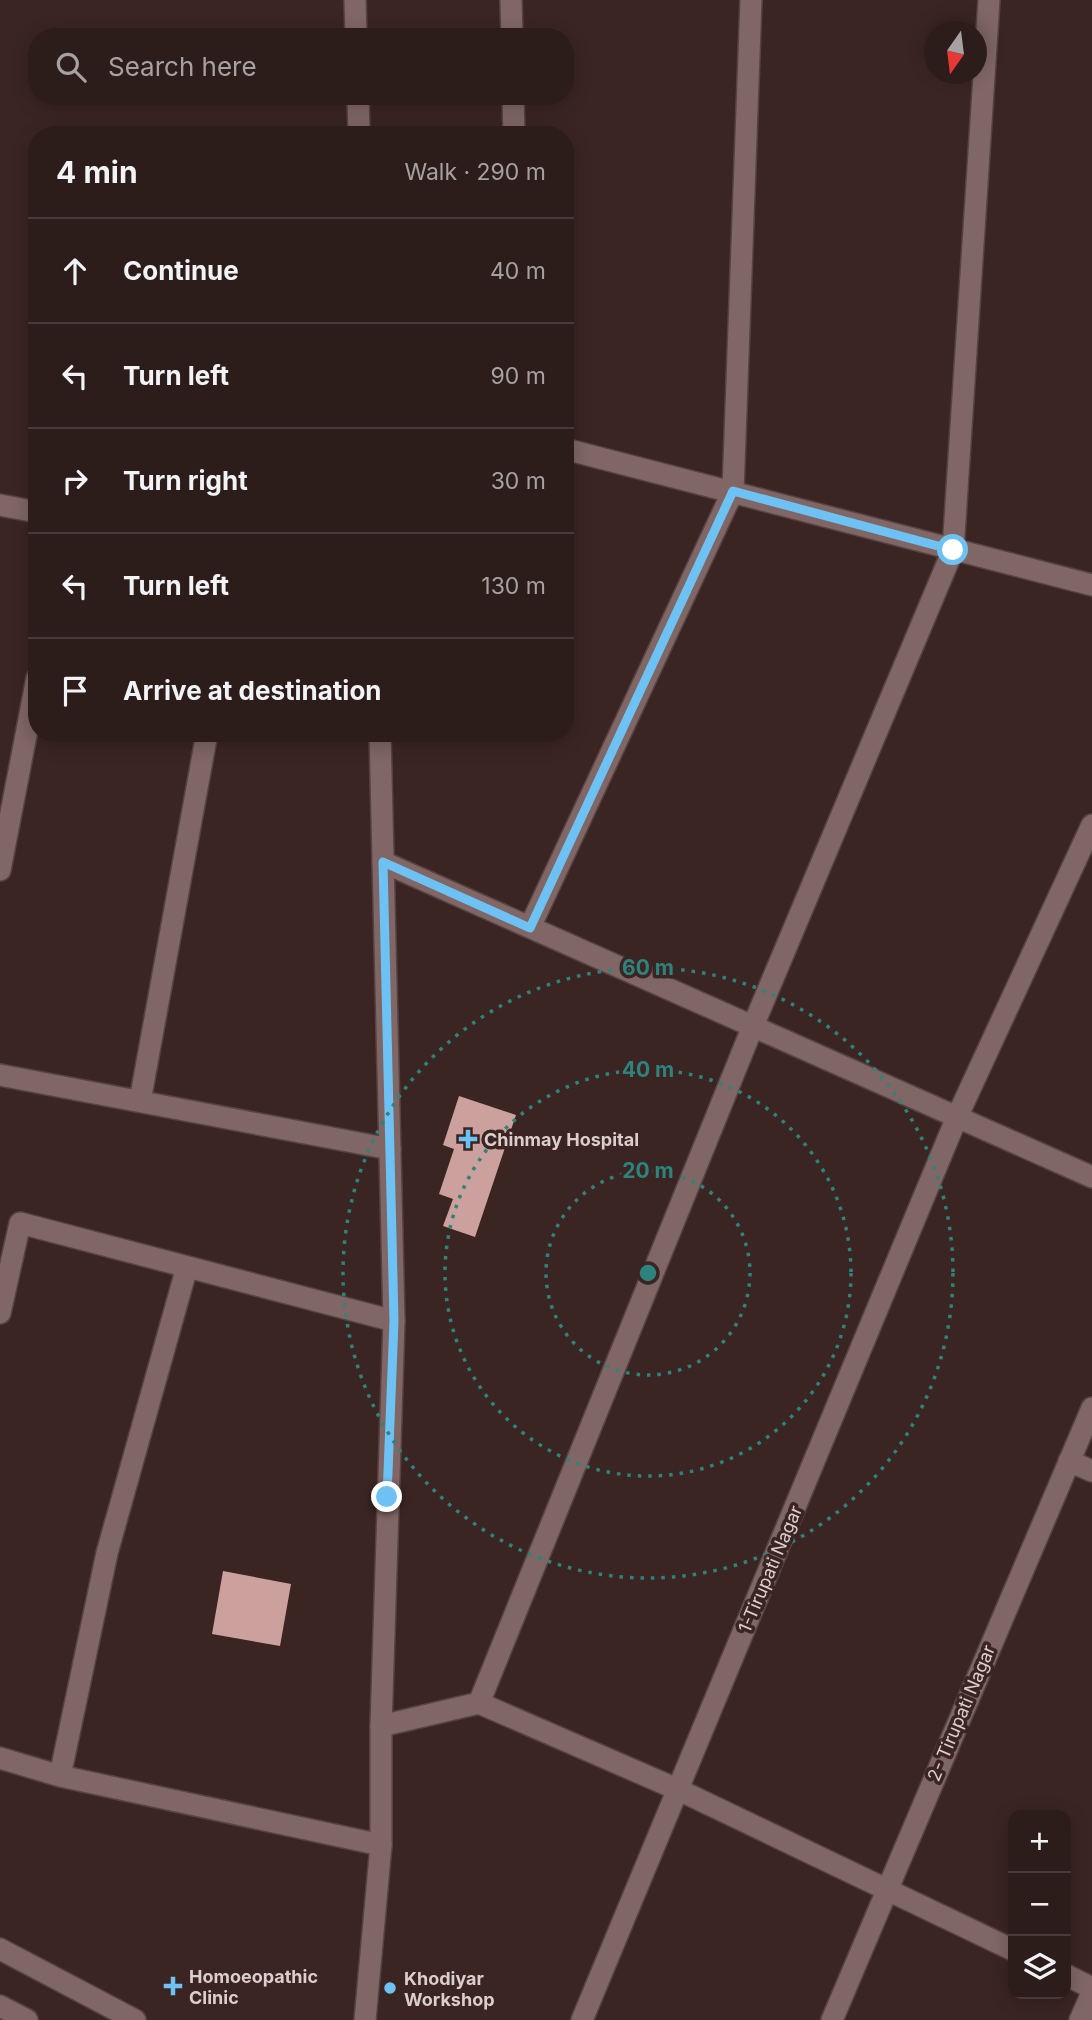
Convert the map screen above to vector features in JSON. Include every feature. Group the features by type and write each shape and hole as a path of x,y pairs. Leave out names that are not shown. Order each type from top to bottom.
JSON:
{"street":[{"path":"355,0 356,28"},
{"path":"511,0 512,28"},
{"path":"530,928 733,491 751,0"},
{"path":"479,1703 753,1026 953,550 989,0"},
{"path":"358,105 359,126"},
{"path":"513,105 514,126"},
{"path":"574,451 1092,585"},
{"path":"0,505 28,510"},
{"path":"0,870 28,725"},
{"path":"140,1101 205,742"},
{"path":"365,2020 381,1845 381,1726 394,1321 380,742"},
{"name":"1-Tirupati Nagar","path":"582,2020 957,1117 1092,825"},
{"path":"383,862 1092,1177"},
{"path":"0,1075 390,1149"},
{"path":"0,1312 20,1223 394,1321"},
{"path":"61,1776 107,1553 187,1267"},
{"name":"2- Tirupati Nagar","path":"832,2020 1092,1408"},
{"path":"1069,1461 1092,1471"},
{"path":"381,1726 479,1703 679,1790 1008,1948"},
{"path":"0,1758 61,1776 381,1845"},
{"path":"0,1949 135,2020"},
{"path":"1071,1978 1092,1988"},
{"path":"1080,2020 1092,1993"},
{"path":"0,2006 27,2020"}],"building":[{"path":"459,1096 516,1115 475,1237 443,1226 453,1199 439,1194 454,1149 443,1145"},
{"path":"223,1571 291,1584 280,1646 212,1634"}],"place":[{"name":"Chinmay Hospital","path":"468,1139"},
{"name":"Homoeopathic Clinic","path":"173,1986"},
{"name":"Khodiyar Workshop","path":"390,1988"}],"route":[{"path":"387,1497 394,1321 383,862 530,928 733,491 953,550"}]}
